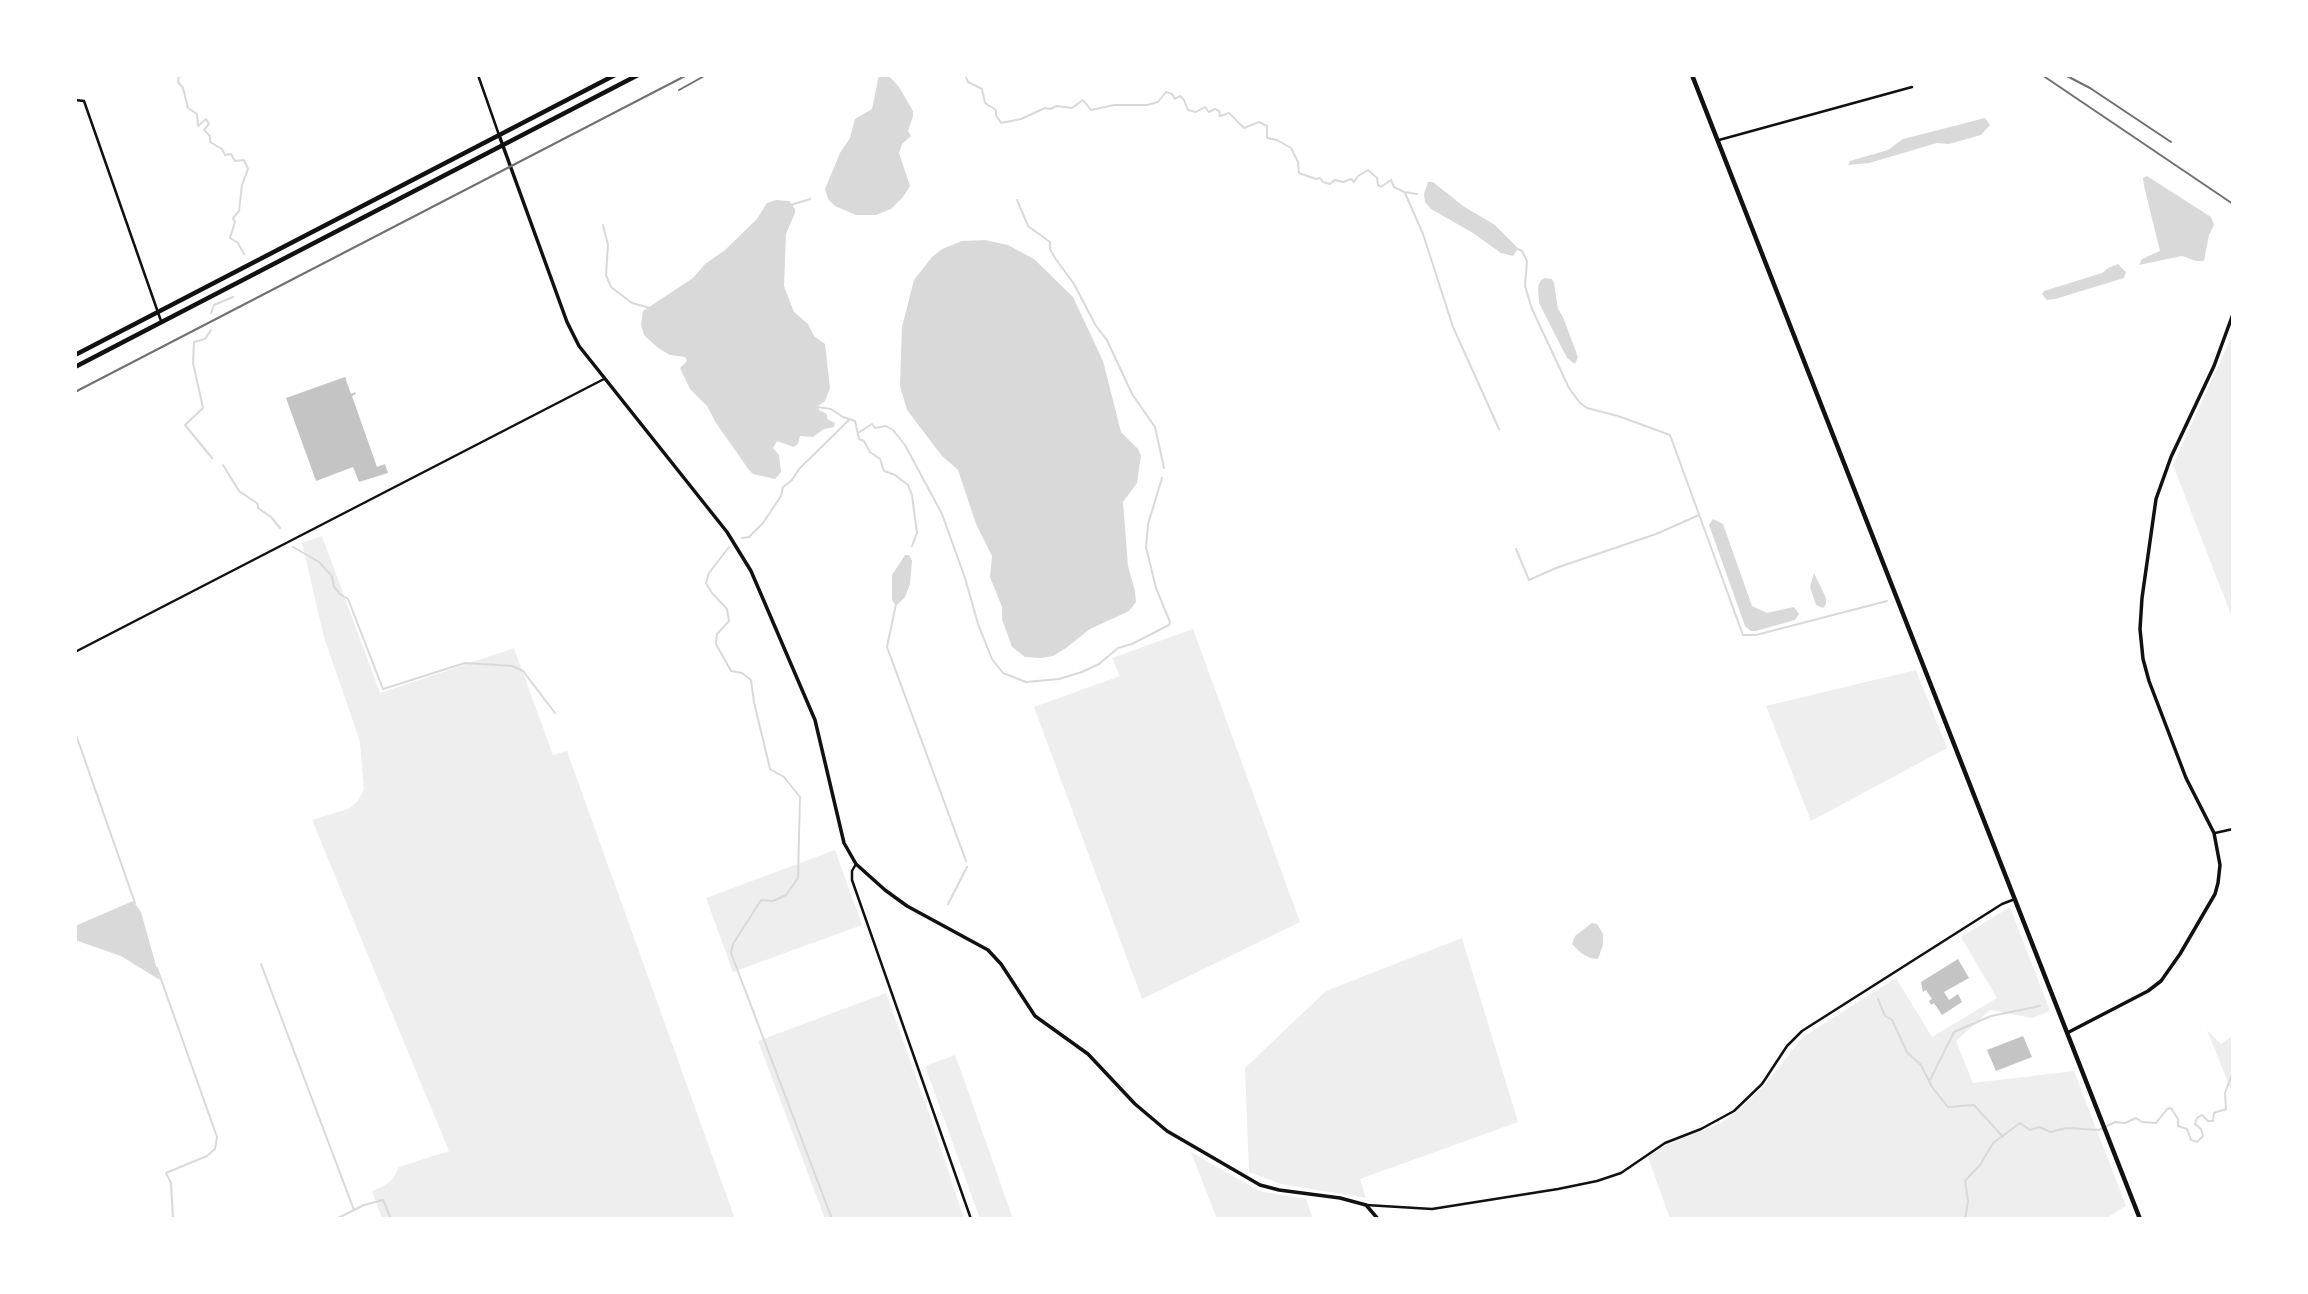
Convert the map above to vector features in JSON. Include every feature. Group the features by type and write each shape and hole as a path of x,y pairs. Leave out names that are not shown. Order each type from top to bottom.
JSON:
{"main road":[{"path":"75,355 615,75"},
{"path":"75,367 638,75"},
{"path":"1692,75 2140,1219"}],"street":[{"path":"478,75 567,322 579,346 723,526 743,555 815,720 844,843 856,864 907,906 988,950 1001,964 1035,1016 1088,1054 1142,1111 1167,1131 1260,1185 1366,1205 1432,1209 1558,1189 1597,1181 1621,1172 1665,1143 1701,1129 1734,1111 1762,1084 1787,1046 1802,1031 2002,904 2015,899"},
{"path":"1718,140 1912,87"},
{"path":"75,100 84,101 162,322"},
{"path":"2067,1033 2148,991 2161,981 2172,968 2215,894 2220,865 2214,833 2186,778 2149,681 2143,659 2141,619 2156,499 2171,457 2214,366 2233,314"},
{"path":"75,652 604,379"},
{"path":"2214,833 2233,829"},
{"path":"856,864 852,871 852,880 971,1219"},
{"path":"1366,1205 1378,1219"}],"shaded area":[{"path":"879,75 888,75 899,87 913,111 908,131 911,136 902,144 899,153 910,186 891,209 876,215 856,215 835,206 828,199 825,189 840,153 850,138 855,119 872,109"},
{"path":"1985,118 1990,125 1981,135 1949,144 1937,143 1869,163 1848,165 1850,161 1888,150 1903,139"},
{"path":"2147,176 2211,217 2214,225 2209,235 2204,261 2182,256 2139,265 2142,259 2160,251 2144,186 2143,178"},
{"path":"1428,182 1433,182 1463,206 1495,225 1516,246 1517,250 1513,256 1501,253 1431,209 1425,202 1424,194"},
{"path":"776,200 789,201 795,209 786,234 784,286 794,312 808,324 814,336 825,344 830,388 825,401 818,406 819,410 827,414 827,419 835,423 834,427 824,429 813,437 800,436 794,447 777,441 773,448 779,455 781,472 775,479 753,474 749,470 707,406 690,389 680,368 687,361 685,357 670,355 658,348 644,335 641,325 643,311 693,278 705,264 725,250 757,219 767,203"},
{"path":"985,240 1008,245 1034,259 1073,297 1103,361 1121,432 1138,449 1141,456 1137,483 1123,502 1128,566 1136,602 1129,611 1090,629 1053,656 1041,658 1025,657 1012,647 1002,619 1002,607 990,577 992,556 976,524 958,470 942,456 907,410 900,386 902,327 914,280 942,249 962,241"},
{"path":"2118,264 2126,272 2124,278 2055,299 2047,300 2042,294 2044,291 2102,273"},
{"path":"1545,278 1552,279 1554,283 1558,309 1578,357 1575,364 1567,358 1539,303 1538,286"},
{"path":"2230,340 2233,341 2233,620 2173,465"},
{"path":"1713,519 1723,524 1752,606 1767,613 1794,607 1799,614 1795,620 1756,631 1745,626 1709,525"},
{"path":"322,536 380,693 514,648 553,755 567,751 735,1219 382,1219 372,1191 393,1179 399,1167 449,1151 312,820 348,809 357,802 364,790 360,742 324,637 302,543"},
{"path":"905,555 909,555 912,561 910,584 905,597 896,606 892,600 892,575"},
{"path":"1814,573 1826,598 1823,608 1816,605 1810,587"},
{"path":"1193,629 1300,922 1142,999 1034,707 1120,676 1112,658"},
{"path":"1916,670 1947,748 1811,821 1766,706"},
{"path":"835,850 862,925 733,972 706,898"},
{"path":"133,901 141,912 160,980 121,956 75,940 75,926"},
{"path":"2010,907 2050,1011 2032,1018 1990,1010 1956,1041 1973,1083 2074,1071 2126,1206 2105,1219 1670,1219 1648,1157 1666,1145 1721,1123 1764,1086 1803,1037 1896,978 1932,1037 1997,998 1961,937"},
{"path":"1592,923 1597,924 1603,934 1603,945 1598,959 1581,953 1572,944 1575,936"},
{"path":"1462,938 1518,1122 1360,1179 1366,1198 1281,1184 1249,1172 1245,1068 1326,991"},
{"path":"886,993 964,1219 825,1219 758,1041"},
{"path":"2207,1030 2221,1044 2233,1035 2233,1095"},
{"path":"955,1055 1013,1219 980,1219 925,1066"},
{"path":"1191,1152 1259,1191 1306,1199 1313,1219 1217,1219"}],"building":[{"path":"345,377 351,394 356,394 352,396 377,467 385,464 388,473 359,482 353,467 316,481 286,398"},
{"path":"1958,959 1969,978 1944,992 1949,1000 1958,994 1962,1002 1942,1015 1934,1003 1931,1005 1929,1001 1932,999 1926,990 1923,992 1921,982"},
{"path":"2023,1036 2032,1057 1996,1071 1987,1050"}],"waterway":[{"path":"179,75 178,82 183,88 188,108 197,114 198,126 206,119 209,124 204,130 210,136 210,142 222,149 225,155 231,154 235,161 244,160 248,169 242,185 239,211 233,218 235,222 230,238 238,243 244,254"},
{"path":"965,75 968,82 982,89 985,103 996,110 1001,123 1021,119 1045,108 1072,108 1083,100 1091,110 1114,105 1147,105 1158,102 1166,92 1172,94 1175,99 1180,96 1188,110 1196,112 1205,107 1209,112 1215,109 1219,111 1220,116 1229,113 1244,128 1259,122 1267,126 1267,138 1291,148 1298,162 1299,173 1320,178 1330,184 1335,180 1343,182 1351,179 1354,182 1368,170 1377,178 1381,187 1391,180 1394,187 1417,194"},
{"path":"1405,193 1423,234 1453,327 1499,429"},
{"path":"791,205 810,199"},
{"path":"1017,200 1028,226 1050,242 1055,258 1074,284 1096,326 1107,340 1132,394 1155,427 1164,468"},
{"path":"603,225 608,245 606,275 611,287 632,303 650,308"},
{"path":"1516,248 1522,251 1527,261 1525,286 1532,309 1569,388 1580,403 1587,408 1670,435 1743,635 1756,635 1887,601"},
{"path":"211,313 214,305 233,297"},
{"path":"211,330 205,339 194,342 193,363 203,408 185,425 212,458"},
{"path":"817,407 831,409 855,421 859,439 880,459 884,471 908,485 917,533 912,546"},
{"path":"742,538 749,537 763,523 781,496 783,487 849,420"},
{"path":"858,433 872,424 875,428 886,426 893,430 905,445 942,514 992,659 1003,673 1026,682 1059,679 1082,672 1099,664 1118,648 1132,644 1169,625 1146,547 1148,524 1162,478"},
{"path":"223,465 239,491 258,504 258,508 280,528"},
{"path":"1516,549 1529,580 1656,534 1699,515"},
{"path":"293,547 319,562 332,576 334,587 348,599 383,689 465,663 512,666 523,671 555,713"},
{"path":"729,547 709,573 706,583 727,609 729,621 717,634 716,644 731,671 742,673 751,680 770,769 784,777 800,797 798,878 786,895 773,901 761,900 733,944 731,953 832,1219"},
{"path":"896,604 887,647 966,861"},
{"path":"75,732 135,903"},
{"path":"948,904 967,867"},
{"path":"261,964 354,1210"},
{"path":"157,968 217,1137 215,1149 207,1156 166,1173 171,1183 173,1219"},
{"path":"1878,999 1885,1016 1892,1020 1907,1052 1921,1065 1932,1087 1948,1107 1974,1105 2003,1137"},
{"path":"1930,1080 1954,1032 1991,1016 2040,1006"},
{"path":"1965,1219 1968,1201 1965,1181 1980,1165 1993,1143 2020,1123 2030,1130 2039,1127 2051,1132 2066,1128 2099,1130 2115,1122 2125,1123 2136,1118 2142,1122 2156,1123 2167,1109 2171,1108 2178,1119 2178,1126 2187,1129 2191,1140 2197,1142 2203,1136 2201,1129 2195,1124 2197,1118 2202,1115 2208,1121 2213,1121 2214,1113 2226,1109 2225,1093 2233,1071"},
{"path":"336,1219 364,1205 383,1200 391,1219"}],"railway":[{"path":"75,392 687,75"},
{"path":"679,90 706,75"},
{"path":"2042,75 2233,204"},
{"path":"2065,75 2090,88 2171,142"}]}
